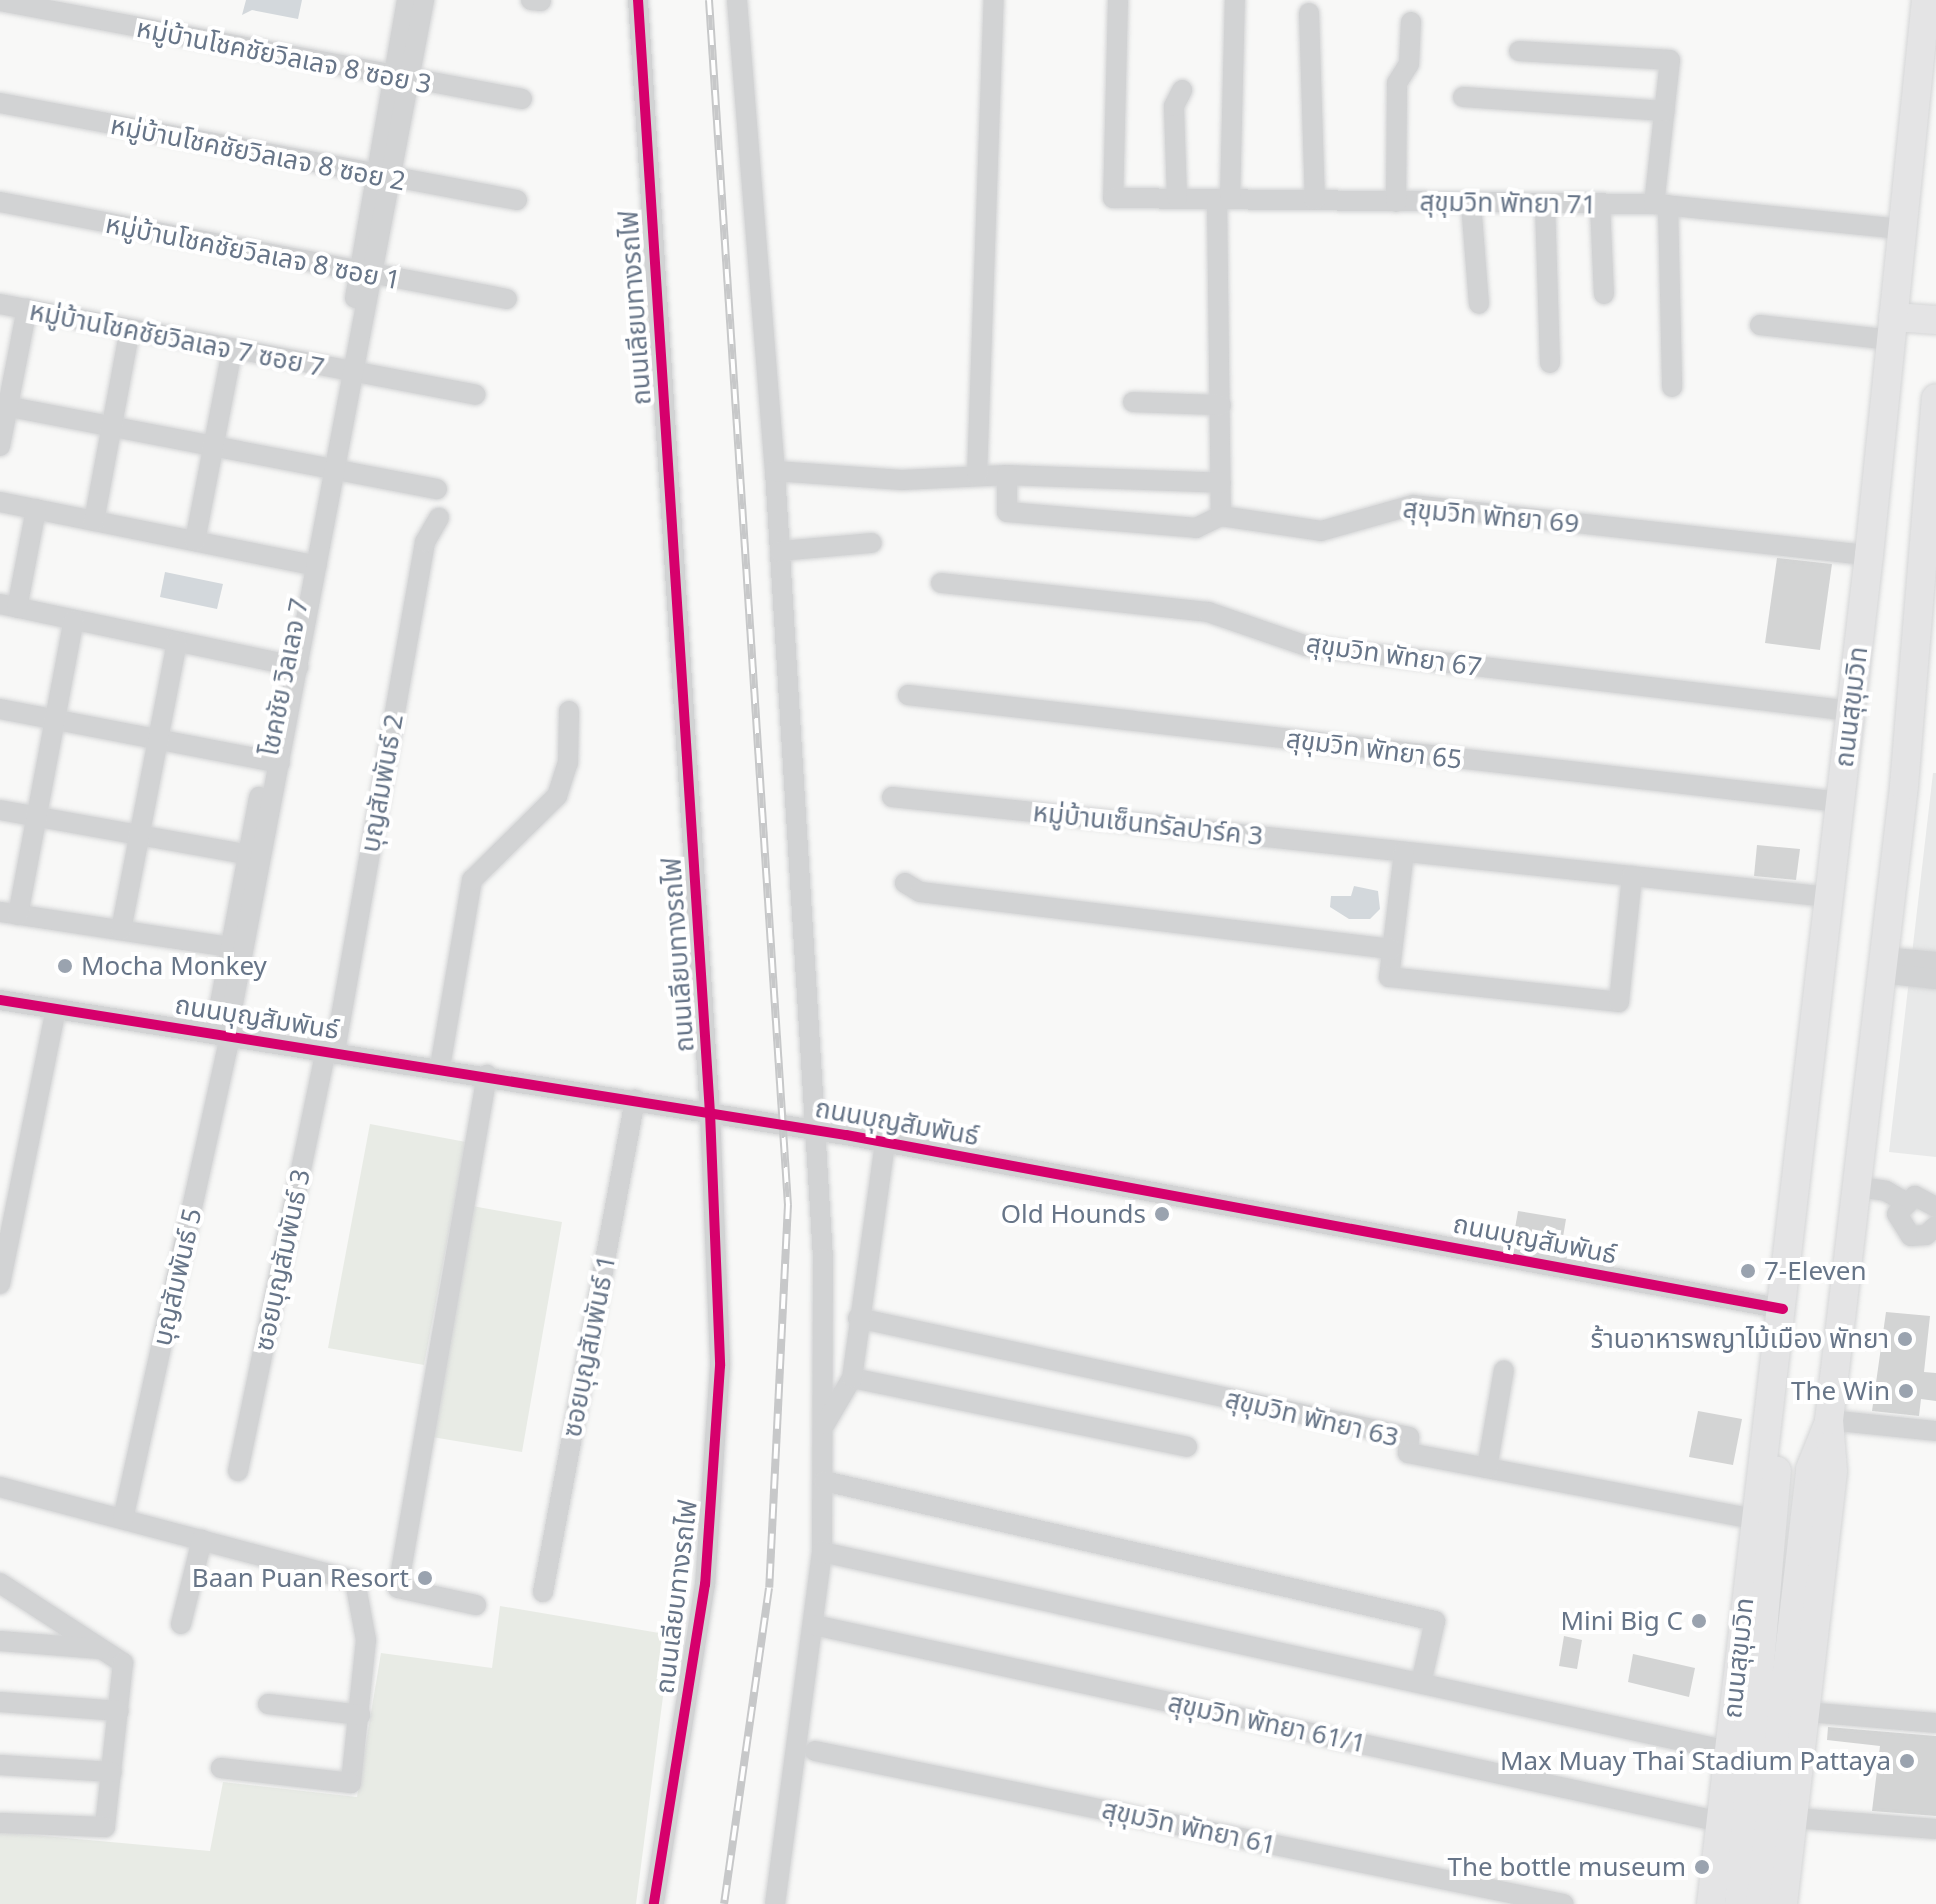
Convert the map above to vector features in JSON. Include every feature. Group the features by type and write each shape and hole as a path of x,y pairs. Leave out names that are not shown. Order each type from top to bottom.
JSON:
{"highway":[{"name":"ถนนสุขุมวิท","path":"1711,1904 1754,1519 1772,1414 1869,555 1926,0"},
{"path":"1892,328 1936,320"},
{"name":"ถนนสุขุมวิท","path":"1783,1904 1833,1471 1829,1420 1859,1187 1929,555 1936,398"},
{"name":"ถนนสุขุมวิท","path":"1739,1904 1777,1475 1772,1414"},
{"name":"ถนนสุขุมวิท","path":"1760,1904 1810,1469 1829,1420"}],"street":[{"path":"401,80 407,0"},
{"path":"401,80 424,0"},
{"name":"ถนนเลียบทางรถไฟ","path":"638,0 710,1112 720,1366 705,1584 654,1904"},
{"path":"737,0 775,471 817,1130 824,1425 822,1552 775,1904"},
{"path":"977,476 994,0"},
{"name":"สุขุมวิท พัทยา 71","path":"1118,0 1113,198 1661,205 1901,229"},
{"path":"1221,516 1224,199 1235,0"},
{"name":"หมู่บ้านโชคชัยวิลเลจ 8 ซอย 3","path":"0,1 401,80 522,99"},
{"path":"1309,13 1315,200"},
{"path":"1396,202 1397,83 1409,64 1411,22"},
{"path":"1519,51 1670,60 1661,205 1672,387"},
{"name":"โชคชัย วิลเลจ 7","path":"224,1034 236,949 293,666 401,80"},
{"path":"1177,198 1174,106 1182,90"},
{"path":"1463,97 1665,111"},
{"name":"หมู่บ้านโชคชัยวิลเลจ 8 ซอย 2","path":"0,103 517,200"},
{"name":"หมู่บ้านโชคชัยวิลเลจ 8 ซอย 1","path":"0,202 366,275 507,299"},
{"path":"1471,203 1479,304"},
{"path":"1545,204 1550,363"},
{"path":"1600,204 1604,294"},
{"name":"หมู่บ้านโชคชัยวิลเลจ 7 ซอย 7","path":"0,304 475,395"},
{"path":"0,446 4,405 27,309"},
{"path":"1760,325 1892,328"},
{"path":"94,521 130,329"},
{"path":"195,541 232,350"},
{"path":"1133,402 1221,405"},
{"path":"4,405 437,489"},
{"path":"775,471 902,480 1007,475 1221,483"},
{"name":"สุขุมวิท พัทยา 69","path":"1007,475 1007,512 1196,528 1221,516 1321,531 1413,505 1869,555"},
{"path":"0,502 312,565"},
{"path":"36,509 8,606 293,666"},
{"name":"บุญสัมพันธ์ 2","path":"331,1050 425,542 439,518"},
{"path":"780,551 872,543"},
{"name":"สุขุมวิท พัทยา 67","path":"941,583 1208,612 1307,646 1851,711"},
{"path":"74,620 35,817 9,913 236,949"},
{"path":"121,930 177,642"},
{"name":"สุขุมวิท พัทยา 65","path":"908,695 1840,802"},
{"path":"0,709 273,761"},
{"path":"440,1067 472,880 557,796 568,763 569,711"},
{"name":"หมู่บ้านเซ็นทรัลปาร์ค 3","path":"892,797 1829,897"},
{"path":"0,810 254,856"},
{"path":"1404,852 1389,977 1619,1002 1632,876"},
{"path":"905,883 920,892 1392,949"},
{"path":"1882,965 1936,962"},
{"path":"1882,965 1936,979"},
{"name":"ถนนบุญสัมพันธ์","path":"0,1000 440,1067 817,1130 1783,1309"},
{"path":"0,1284 56,1009"},
{"name":"บุญสัมพันธ์ 5","path":"123,1519 224,1034"},
{"name":"ซอยบุญสัมพันธ์ 3","path":"238,1471 331,1050"},
{"path":"476,1605 398,1588 487,1075"},
{"name":"ซอยบุญสัมพันธ์ 1","path":"543,1592 635,1100"},
{"path":"824,1425 852,1378 885,1142"},
{"path":"1859,1187 1886,1191 1903,1201 1921,1196 1936,1207"},
{"path":"1903,1201 1897,1221 1905,1233 1919,1237 1935,1230"},
{"name":"สุขุมวิท พัทยา 63","path":"858,1318 1409,1437 1408,1453 1754,1519"},
{"path":"1487,1468 1504,1370"},
{"path":"852,1378 1187,1447"},
{"path":"1829,1420 1936,1431"},
{"path":"824,1481 1435,1621 1421,1683"},
{"path":"0,1487 355,1581 366,1640 351,1783 221,1768"},
{"path":"181,1624 202,1540"},
{"path":"822,1552 1728,1751"},
{"path":"0,1583 123,1663 105,1827 0,1823"},
{"name":"สุขุมวิท พัทยา 61/1","path":"814,1625 1721,1822"},
{"path":"0,1641 104,1649"},
{"path":"0,1702 119,1711"},
{"path":"268,1704 360,1715"},
{"path":"1807,1712 1936,1723"},
{"name":"สุขุมวิท พัทยา 61","path":"815,1751 1564,1904"},
{"path":"0,1765 112,1772"},
{"path":"1794,1818 1936,1829"}],"shaded area":[{"path":"246,0 302,0 298,19 252,10 242,15"},
{"path":"165,572 223,584 217,609 160,597"},
{"path":"1933,773 1936,773 1936,1157 1889,1152"},
{"path":"1354,886 1378,891 1380,909 1370,919 1349,919 1330,907 1331,896 1351,896"},
{"path":"370,1124 466,1142 424,1365 328,1348"},
{"path":"472,1206 562,1222 522,1452 432,1437"},
{"path":"500,1606 671,1635 636,1904 0,1904 0,1832 210,1851 223,1782 357,1797 381,1653 492,1668"}],"building":[{"path":"1777,558 1832,564 1820,650 1765,643"},
{"path":"1757,845 1800,849 1796,880 1754,876"},
{"path":"1518,1211 1566,1219 1562,1243 1514,1234"},
{"path":"1886,1312 1930,1316 1924,1372 1936,1373 1936,1401 1921,1399 1919,1416 1872,1411"},
{"path":"1698,1411 1742,1419 1733,1465 1689,1457"},
{"path":"1564,1636 1582,1640 1577,1669 1559,1666"},
{"path":"1633,1654 1695,1668 1689,1697 1628,1682"},
{"name":"Max Muay Thai Stadium Pattaya","path":"1828,1727 1936,1736 1936,1816 1872,1811 1880,1746 1827,1740"}],"railway":[{"path":"709,0 788,1204 769,1588 724,1904"}],"cycle path":[{"path":"638,0 710,1112 720,1366 705,1584 654,1904"},
{"path":"0,1000 846,1135 1783,1309"}],"place":[{"name":"Mocha Monkey","path":"65,966"},
{"name":"Old Hounds","path":"1162,1214"},
{"name":"7-Eleven","path":"1748,1271"},
{"name":"ร้านอาหารพญาไม้เมือง พัทยา","path":"1905,1339"},
{"name":"The Win","path":"1906,1391"},
{"name":"Baan Puan Resort","path":"425,1578"},
{"name":"Mini Big C","path":"1699,1621"},
{"name":"Max Muay Thai Stadium Pattaya","path":"1907,1761"},
{"name":"The bottle museum","path":"1702,1867"}]}
